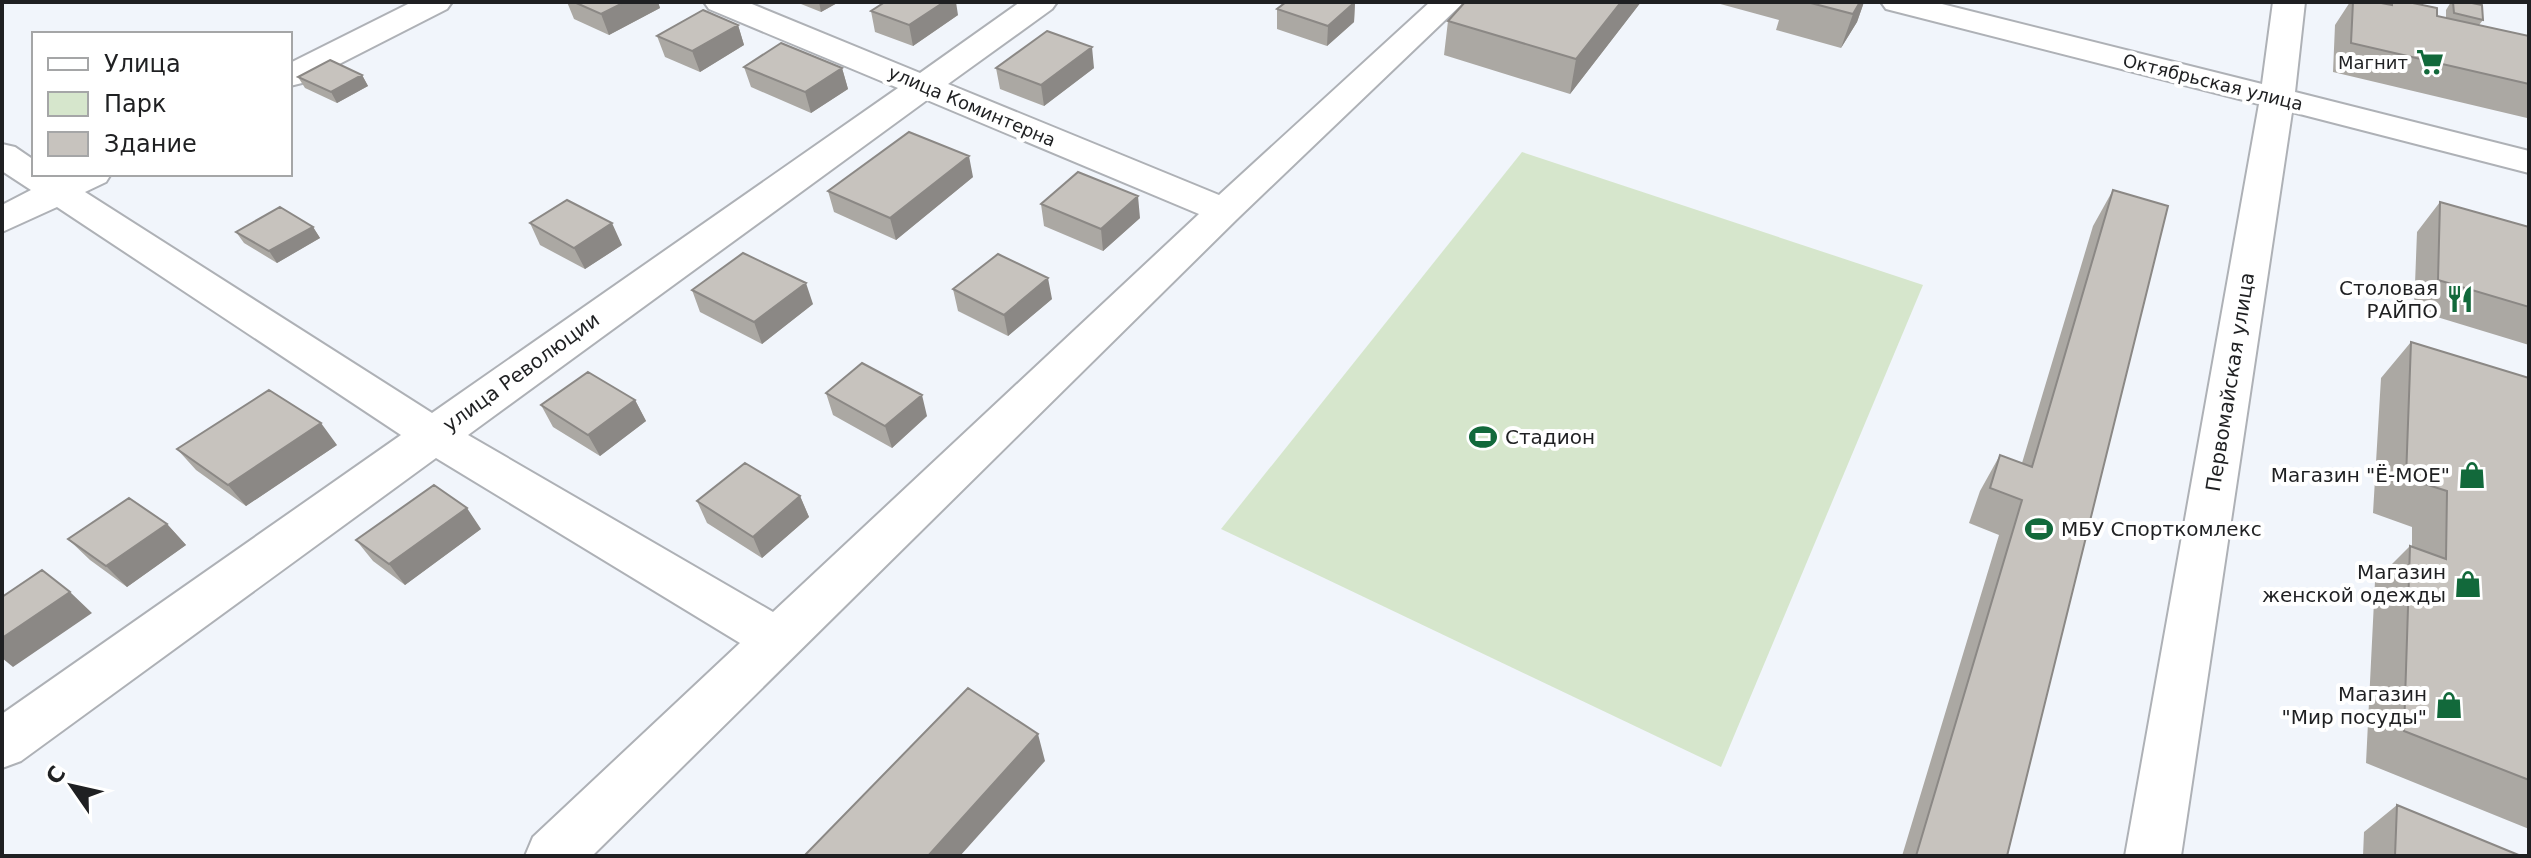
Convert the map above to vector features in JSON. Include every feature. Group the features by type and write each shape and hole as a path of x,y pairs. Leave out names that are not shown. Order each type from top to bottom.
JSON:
{"street":[{"path":"292,75 436,2"},
{"name":"улица Коминтерна","path":"720,2 1224,211"},
{"name":"улица Революции","path":"2,744 1041,2"},
{"path":"553,856 1224,211 1448,2"},
{"name":"Октябрьская улица","path":"1897,2 2529,162"},
{"name":"Первомайская улица","path":"2153,856 2277,98 2289,2"},
{"path":"2,155 32,167"},
{"path":"2,220 74,183 433,435 777,640"}],"green space":[{"path":"1522,152 1923,285 1721,767 1221,529"}],"building":[{"path":"574,2 625,2 601,14"},
{"path":"885,2 944,2 909,25 871,11"},
{"path":"1286,2 1355,2 1328,26 1277,9"},
{"path":"1465,2 1621,2 1576,59 1448,21"},
{"path":"1807,2 1860,2 1853,14"},
{"path":"2353,2 2392,5 2392,2 2408,2 2437,8 2437,16 2529,36 2529,84 2351,43"},
{"path":"2453,2 2482,5 2483,20 2454,13"},
{"path":"703,10 738,25 692,51 657,36"},
{"path":"1047,31 1092,47 1041,85 996,68"},
{"path":"781,43 842,68 805,92 744,67"},
{"path":"330,60 362,75 331,92 298,77"},
{"path":"909,132 969,156 890,218 828,191"},
{"path":"1078,172 1138,196 1101,229 1041,204"},
{"path":"2113,190 2168,206 2007,856 1916,856 2022,500 1990,488 2000,455 2032,467"},
{"path":"567,200 612,223 574,248 530,223"},
{"path":"2440,202 2529,227 2529,307 2438,280"},
{"path":"280,207 313,227 269,251 236,232"},
{"path":"743,253 806,283 754,322 692,290"},
{"path":"998,254 1048,278 1004,315 953,289"},
{"path":"2411,342 2529,378 2529,780 2404,731 2410,546 2446,559 2447,491 2406,478"},
{"path":"862,363 922,395 885,426 826,393"},
{"path":"588,372 635,400 588,435 541,405"},
{"path":"269,390 321,423 228,485 177,449"},
{"path":"745,463 800,496 753,537 697,501"},
{"path":"434,485 467,508 389,564 356,540"},
{"path":"129,498 167,524 106,566 68,539"},
{"path":"42,570 70,592 2,638 2,597"},
{"path":"968,688 1038,734 928,856 804,856"},
{"path":"2397,805 2521,856 2395,856"}],"place":[{"name":"Магнит","path":"2430,62"},
{"name":"Столовая РАЙПО","path":"2460,299"},
{"name":"Стадион","path":"1483,437"},
{"name":"Магазин \"Ё-МОЕ\"","path":"2472,475"},
{"name":"МБУ Спорткомлекс","path":"2039,529"},
{"name":"Магазин женской одежды","path":"2468,584"},
{"name":"Магазин \"Мир посуды\"","path":"2449,705"}]}
